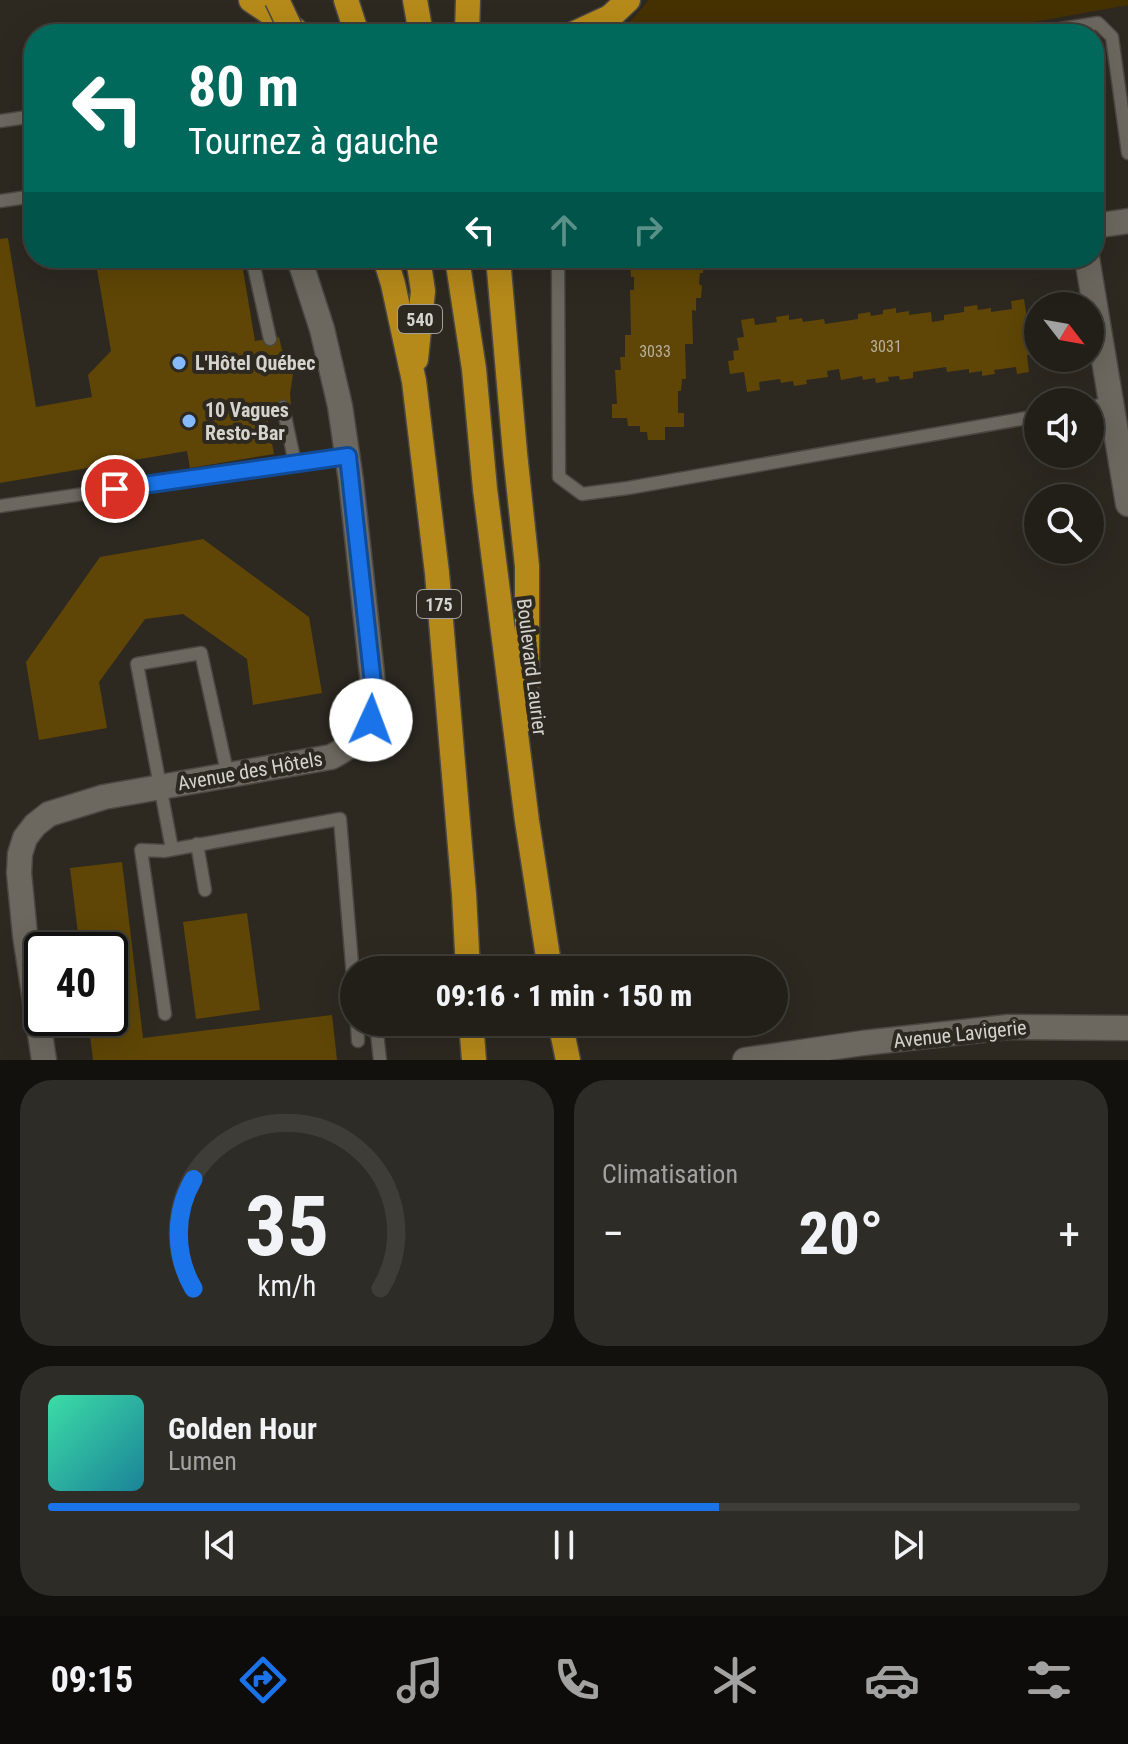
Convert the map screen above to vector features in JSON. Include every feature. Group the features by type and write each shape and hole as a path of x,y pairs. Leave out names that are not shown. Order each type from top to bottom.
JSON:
{"highway":[{"path":"251,0 287,24"},
{"path":"277,0 288,24"},
{"path":"346,0 354,24"},
{"path":"415,0 419,24"},
{"path":"467,24 468,0"},
{"path":"388,268 414,381"},
{"name":"540","path":"414,381 423,291 420,268"},
{"path":"459,268 474,369"},
{"name":"540","path":"469,268 474,369"},
{"path":"499,268 527,566 527,821"},
{"name":"Boulevard Laurier","path":"474,369 485,489 527,821 548,956"},
{"name":"175","path":"414,381 437,573 467,956"},
{"path":"472,1036 474,1060"},
{"path":"563,1036 568,1060"}],"street":[{"path":"1104,225 1128,221"},
{"name":"Avenue des Hôtels","path":"44,1060 20,895 20,854 25,838 35,825 49,814 104,797 331,757 364,735 371,720 374,693 348,456 335,382 302,268"},
{"path":"1088,268 1098,388"},
{"path":"1104,419 1128,504"},
{"name":"Avenue Lavigerie","path":"745,1060 1008,1027 1128,1028"}],"lane":[{"path":"1104,29 1112,37 1128,153"},
{"path":"0,121 24,117"},
{"path":"0,201 24,197"},
{"path":"254,268 270,339"},
{"path":"558,268 559,477 582,494 1024,418"},
{"path":"283,407 295,463"},
{"path":"0,506 348,456"},
{"path":"172,849 137,664 201,653 228,776"},
{"path":"165,1014 141,850 164,851 340,819 351,956"},
{"path":"197,844 205,890"},
{"path":"358,1036 358,1041"},
{"path":"377,1036 380,1060"}],"shaded area":[{"path":"649,0 1128,0 1128,5 1023,24 628,24"}],"building":[{"name":"L'Hôtel Québec","path":"8,238 36,407 92,397 88,375 111,351 97,268 243,268 255,341 279,337 293,374 291,405 266,410 274,454 190,468 187,451 0,483 0,239"},
{"path":"630,268 703,268 699,284 702,286 701,298 696,298 696,311 692,310 693,344 685,344 686,379 682,379 681,391 678,391 678,413 684,413 684,427 665,427 665,440 648,440 647,432 640,432 640,426 628,426 627,418 612,418 612,404 617,404 615,370 621,370 620,357 625,357 625,335 631,335 630,290 634,290 634,277 631,277"},
{"path":"1024,299 1024,372 1029,372 1017,374 1016,367 994,370 995,374 982,376 982,371 947,372 946,367 913,372 913,378 900,380 899,376 888,377 889,381 876,383 875,378 863,380 862,376 841,380 839,369 827,371 828,377 806,380 807,384 794,386 793,381 781,383 780,379 759,382 760,390 747,392 744,372 730,374 728,361 734,360 733,351 739,350 737,338 744,337 741,320 754,318 755,325 777,322 776,317 789,315 789,320 824,319 825,324 858,319 858,314 883,314 883,310 896,308 896,313 909,311 909,315 931,312 932,322 944,320 944,315 964,312 964,307 977,305 978,310 991,308 991,312 1012,309 1011,301"},
{"path":"203,539 309,617 322,693 253,705 247,659 183,614 145,619 99,682 107,728 39,740 26,662 100,557"},
{"path":"122,862 143,1038 332,1015 337,1060 93,1060 90,1036 128,1036 128,932 78,932 70,868"},
{"path":"247,913 260,1010 196,1019 183,922"}],"place":[{"name":"L'Hôtel Québec","path":"179,363"},
{"name":"10 Vagues Resto-Bar","path":"189,421"}],"route":[{"path":"115,489 348,456 374,693 371,720"}]}
